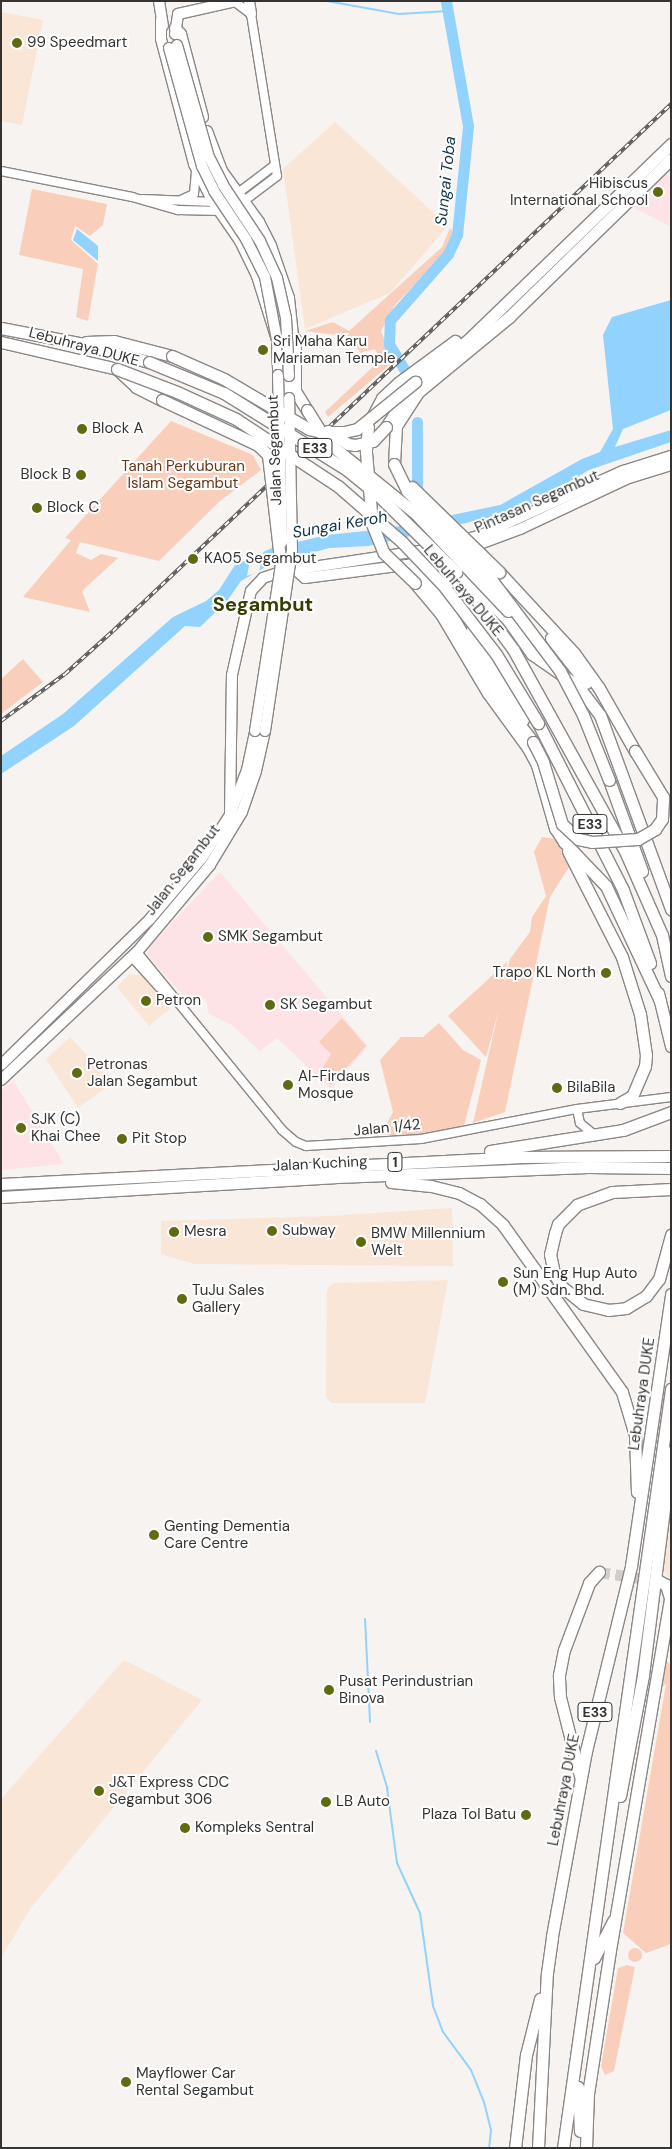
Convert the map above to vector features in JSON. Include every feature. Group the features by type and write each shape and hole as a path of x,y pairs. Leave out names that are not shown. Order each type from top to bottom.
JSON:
{"highway":[{"name":"E33","path":"662,935 654,902 583,715 541,643 491,579 407,491 394,464 396,426 419,385 671,144"},
{"name":"E33","path":"79,343 114,341 172,356 224,379 309,429 321,432 344,432 357,429 509,317 671,159"},
{"name":"E33","path":"484,324 473,328 398,382 382,398 368,427 366,461 372,524 384,553 415,583 441,614 488,693 528,748 537,765 551,820 564,842"},
{"name":"Lebuhraya DUKE","path":"1,328 79,343 176,371 248,406 347,470 378,495 456,572 513,649 553,716 625,851 662,935 671,976"},
{"path":"295,339 295,391 326,441 415,513 541,643"},
{"name":"Lebuhraya DUKE","path":"1,342 117,369 214,408 307,464 339,487 402,542 458,604 496,654 538,723 634,930 660,1001 671,1046"},
{"path":"117,369 136,387 258,445 268,455 281,567"},
{"path":"306,410 338,439 348,444 364,444 381,436 419,385"},
{"path":"394,464 413,488 499,572 534,612 602,707 608,735"},
{"path":"407,565 420,574 449,611 503,703 533,742"},
{"path":"456,572 471,581 495,606 532,654 578,686 600,715 671,909"},
{"path":"458,604 543,762 556,812 569,833 578,839 608,842 638,839 655,829 662,819 663,797 599,688 552,627 534,612"},
{"path":"564,842 606,886 634,930"},
{"path":"564,842 615,941 640,1014 646,1055 645,1066 632,1096 620,1103"},
{"path":"402,1162 594,1135 637,1126 671,1112"},
{"name":"Jalan Kuching","path":"1,1184 402,1162 589,1154 671,1156"},
{"name":"Jalan Kuching","path":"1,1197 337,1177 588,1167 671,1168"},
{"path":"337,1177 449,1189 480,1204 503,1225 612,1376 630,1412 635,1435 638,1483 631,1566"},
{"path":"670,1238 666,1261 651,1290 638,1302 617,1310 595,1308 572,1298 554,1273 550,1254 558,1224 568,1212 587,1199 628,1190 671,1189"},
{"name":"Lebuhraya DUKE","path":"538,2148 547,1973 580,1778 631,1566 671,1294"},
{"name":"Lebuhraya DUKE","path":"563,2148 671,1389"},
{"path":"664,1498 671,1412"},
{"path":"631,1827 643,1675 658,1540 671,1452"},
{"path":"658,1540 671,1477"},
{"path":"580,1778 560,1697 559,1675 564,1650 589,1582 599,1572"},
{"path":"586,2148 588,2094 670,1598 666,1585 659,1581"},
{"path":"602,1874 628,1762 643,1675"},
{"path":"588,1975 605,1934 616,1918"},
{"path":"515,2148 526,2055 547,1973"},
{"path":"579,2043 581,2148"}],"main road":[{"path":"159,1 166,10 178,14 236,2"},
{"name":"Jalan Segambut","path":"1,1065 88,982 148,921 202,858 230,815 260,731 292,550 286,318 277,278 264,249 223,186 209,157 173,47 161,20 159,1"},
{"path":"249,1 251,14"},
{"name":"Jalan Segambut","path":"1,1080 134,953 195,884 229,837 252,784 281,567 277,340 265,277 246,239 214,191 202,166 173,47 178,14"},
{"path":"161,20 161,39 193,160 213,202 240,241 260,288 277,340"},
{"path":"175,28 181,34 213,156 210,166 198,166 193,160"},
{"path":"210,142 222,171 248,206 271,246 285,284 295,339 289,398"},
{"path":"227,222 233,210 248,206"},
{"name":"Pintasan Segambut","path":"229,736 232,675 241,624 251,591 271,574 298,572 423,552 481,535 623,471 671,456"},
{"name":"Pintasan Segambut","path":"298,572 305,578 407,565 486,543 613,484 671,464"},
{"path":"229,736 238,767 246,765 252,749"},
{"path":"229,736 230,815"},
{"path":"88,982 134,953 148,921"}],"street":[{"path":"1,171 138,199 178,210 219,212 248,206 277,176 251,14 236,2"},
{"path":"174,201 194,194 198,183 193,160"},
{"path":"138,199 213,202 238,193 275,165"},
{"name":"Jalan 1/42","path":"134,953 166,985 171,996 282,1130 306,1146 421,1139 577,1109 671,1097"},
{"path":"572,1139 579,1131 580,1123 577,1109"},
{"path":"580,1123 594,1135"}],"shaded area":[{"path":"1,12 43,20 22,125 1,121"},
{"path":"335,122 448,226 390,293 305,329 283,169"},
{"name":"Hibiscus International School","path":"665,174 671,177 671,227 631,206"},
{"path":"220,872 368,1046 331,1089 277,1038 260,1051 232,1025 209,1014 206,999 189,1002 147,955 150,946"},
{"path":"129,974 141,975 170,1009 149,1026 117,987"},
{"path":"70,1037 113,1083 78,1108 46,1059"},
{"name":"SJK (C) Khai Chee","path":"13,1080 64,1164 1,1170 1,1091"},
{"path":"452,1208 453,1266 194,1264 161,1254 161,1221 329,1216"},
{"path":"448,1280 425,1403 332,1403 329,1401 326,1396 327,1291 330,1286 334,1283"},
{"path":"671,1513 671,1582 661,1566"},
{"path":"124,1660 202,1700 30,1909 1,1958 1,1799"}],"green space":[{"path":"32,189 107,204 103,225 90,236 75,226 71,240 98,264 88,321 76,317 83,269 19,255"},
{"path":"450,228 454,233 445,253 395,305 381,331 393,362 328,417 325,412 380,360 375,349 360,353 351,337 305,331 333,322 349,331 442,247"},
{"name":"Tanah Perkuburan Islam Segambut","path":"171,421 253,455 261,470 220,501 159,561 80,542 76,553 91,560 101,554 118,558 82,591 90,612 23,597 71,540 65,538"},
{"path":"23,659 43,682 1,714 1,679"},
{"path":"542,837 555,839 571,864 550,897 505,1112 473,1123 499,1009 486,1057 448,1016 507,962 504,985 510,959 530,932 532,917 546,896 534,852"},
{"path":"342,1018 366,1046 331,1085 319,1074 331,1054 319,1042"},
{"path":"439,1023 463,1050 481,1060 464,1126 415,1136 381,1135 393,1112 380,1060 401,1037 423,1037"},
{"path":"671,1650 671,1944 646,1953 623,1933 666,1684 659,1689 665,1660 670,1664"},
{"path":"632,1948 638,1948 642,1955 638,1962 632,1962 628,1958 628,1952"},
{"path":"627,1965 635,1967 614,2071 605,2075 601,2066 618,1968"}],"water":[{"path":"77,229 98,246 98,261 73,240"},
{"path":"671,300 671,410 623,429 615,447 671,430 671,442 589,470 533,503 508,513 368,546 329,548 269,565 241,581 227,601 200,627 185,626 74,726 1,774 1,756 63,714 173,617 206,601 219,590 235,565 272,548 327,535 385,529 500,505 582,459 600,452 613,429 603,335 612,317"}],"pier":[{"path":"264,549 259,572 247,576 251,555"}],"waterway":[{"path":"327,1 399,14 448,11"},
{"name":"Sungai Toba","path":"404,369 389,344 390,320 448,254 457,235 468,126 446,1"},
{"name":"Sungai Toba","path":"417,422 417,498"},
{"path":"365,1619 370,1722"},
{"path":"376,1751 387,1788 397,1863 420,1913 433,2006 443,2032 471,2070 484,2102 491,2130 489,2148"}],"tunnel":[{"path":"599,1572 654,1580"}],"railway":[{"path":"1,721 65,674 113,631 671,104"}],"place":[{"name":"99 Speedmart","path":"17,43"},
{"name":"Hibiscus International School","path":"658,192"},
{"name":"Sri Maha Karu Mariaman Temple","path":"263,350"},
{"name":"Block A","path":"82,429"},
{"name":"Block B","path":"81,475"},
{"name":"Block C","path":"37,508"},
{"name":"KA05 Segambut","path":"193,559"},
{"name":"SMK Segambut","path":"208,937"},
{"name":"Trapo KL North","path":"606,973"},
{"name":"Petron","path":"146,1001"},
{"name":"SK Segambut","path":"270,1005"},
{"name":"Petronas Jalan Segambut","path":"77,1073"},
{"name":"Al-Firdaus Mosque","path":"288,1085"},
{"name":"BilaBila","path":"557,1088"},
{"name":"SJK (C) Khai Chee","path":"21,1128"},
{"name":"Pit Stop","path":"122,1139"},
{"name":"Subway","path":"272,1231"},
{"name":"Mesra","path":"174,1232"},
{"name":"BMW Millennium Welt","path":"361,1242"},
{"name":"Sun Eng Hup Auto (M) Sdn. Bhd.","path":"503,1282"},
{"name":"TuJu Sales Gallery","path":"182,1299"},
{"name":"Genting Dementia Care Centre","path":"154,1535"},
{"name":"Pusat Perindustrian Binova","path":"329,1690"},
{"name":"J&T Express CDC Segambut 306","path":"99,1791"},
{"name":"LB Auto","path":"326,1802"},
{"name":"Plaza Tol Batu","path":"526,1815"},
{"name":"Kompleks Sentral","path":"185,1828"},
{"name":"Mayflower Car Rental Segambut","path":"126,2082"}],"district":[{"name":"Segambut","path":"263,604"}],"water label":[{"name":"Sungai Keroh","path":"340,525"}]}
